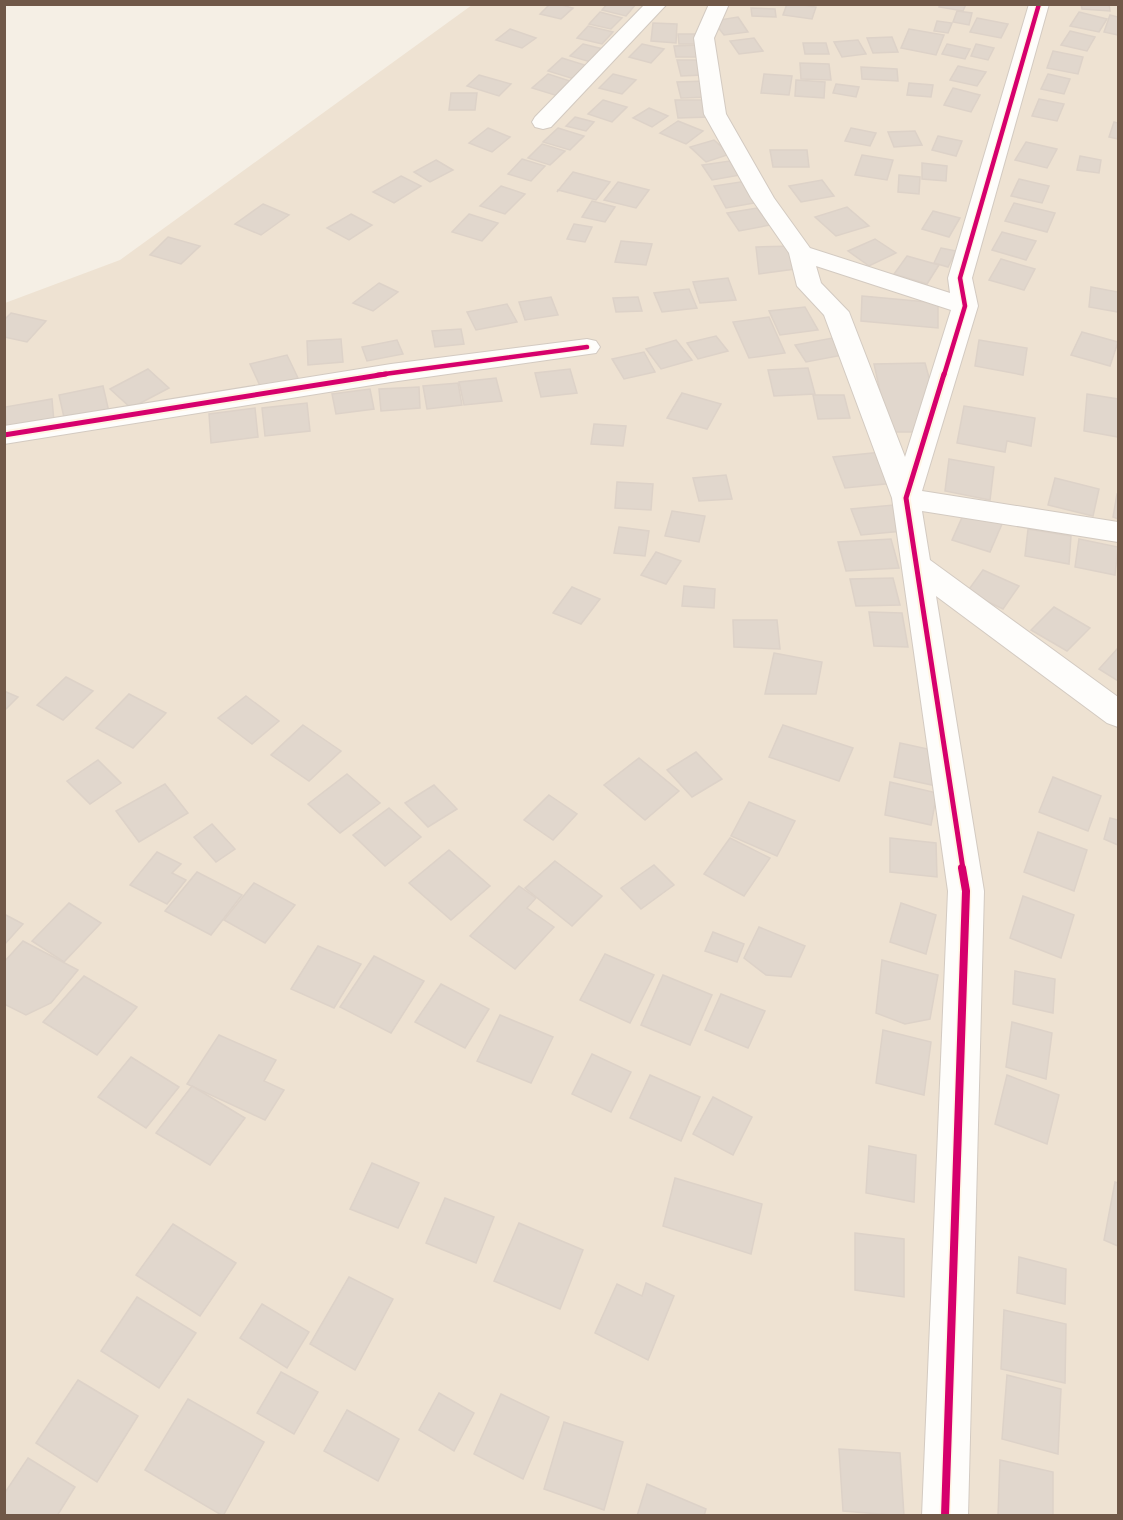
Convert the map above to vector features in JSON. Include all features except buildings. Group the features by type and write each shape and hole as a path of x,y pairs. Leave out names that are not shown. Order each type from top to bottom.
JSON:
{"street":[{"path":"543,122 657,4"},
{"path":"719,4 704,38 715,114 764,198 801,253 809,286 836,312 906,498 966,891 945,1515"},
{"path":"906,498 965,306 960,278 1039,4"},
{"path":"801,253 965,306"},
{"path":"4,435 392,373 587,347"},
{"path":"906,498 1119,532"},
{"path":"917,566 1119,714"}],"shaded area":[{"path":"472,5 1118,5 1118,1515 5,1516 5,303 120,260"}],"cycle path":[{"path":"945,1516 966,891 906,498 965,306 960,278 1039,4"},
{"path":"4,435 391,373 587,347"}]}
